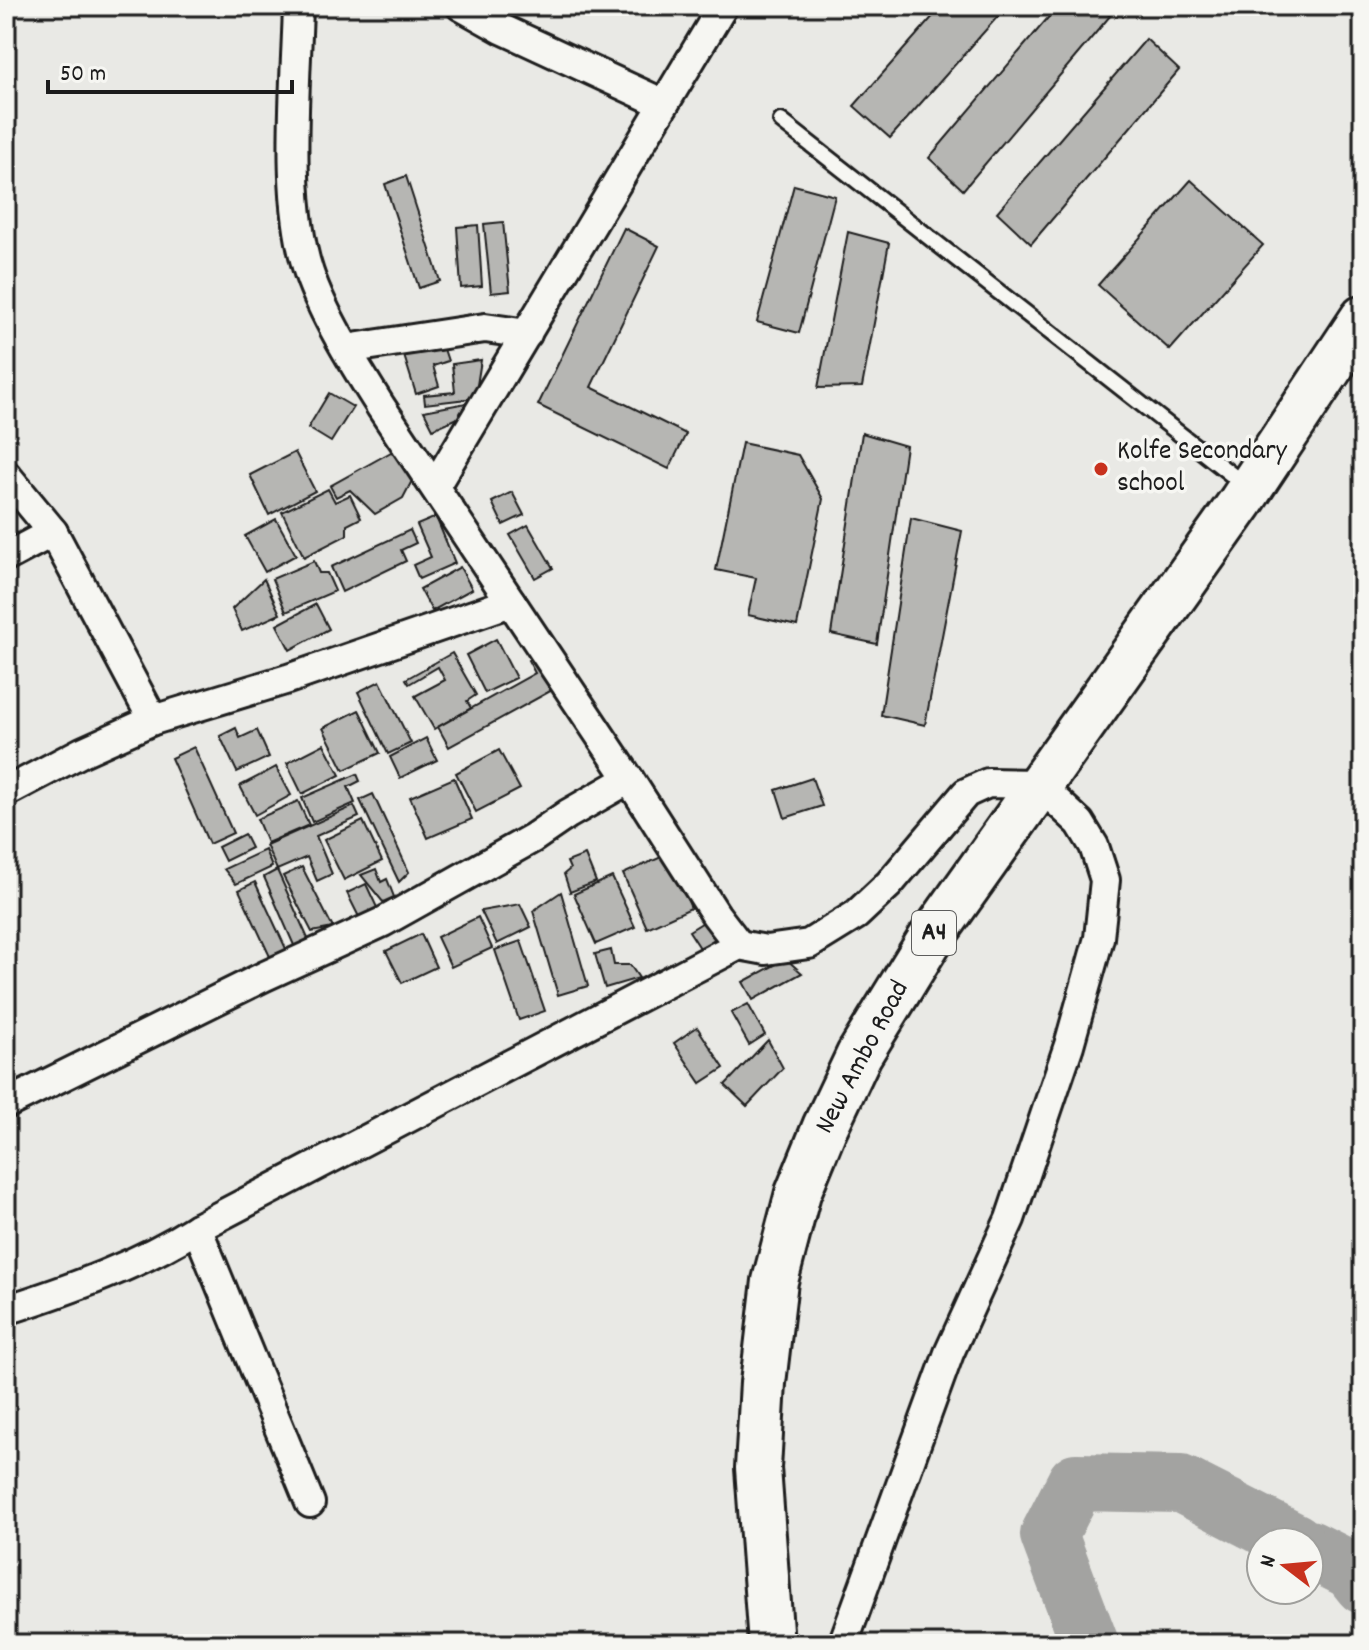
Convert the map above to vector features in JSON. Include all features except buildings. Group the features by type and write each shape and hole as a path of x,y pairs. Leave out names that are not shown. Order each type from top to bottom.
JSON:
{"main road":[{"name":"New Ambo Road","path":"771,1644 758,1454 763,1383 775,1281 798,1193 825,1127 859,1055 929,941 1249,489 1363,318"}],"street":[{"path":"298,6 297,218 309,273 346,349 381,407 716,915 739,945"},
{"path":"461,6 502,29 664,104"},
{"path":"435,486 723,6"},
{"path":"346,349 485,328 527,334"},
{"path":"6,475 53,532 153,720"},
{"path":"6,557 53,532"},
{"path":"6,792 82,752 153,720 317,669 511,602"},
{"path":"6,1104 265,976 383,922 533,838 629,779"},
{"path":"6,1310 169,1245 739,945 766,950 809,944 856,915 889,884 966,793 988,783 1038,784 1080,823 1094,846 1105,880 1099,938 1069,1045 1010,1219 949,1353 843,1644"},
{"path":"197,1228 310,1503"}],"lane":[{"path":"781,121 1249,489"}],"waterway":[{"path":"1090,1644 1049,1535 1076,1482 1181,1484 1264,1526"},
{"path":"1325,1557 1351,1570 1363,1585"}],"place":[{"name":"Kolfe Secondary school","path":"1101,469"}]}
